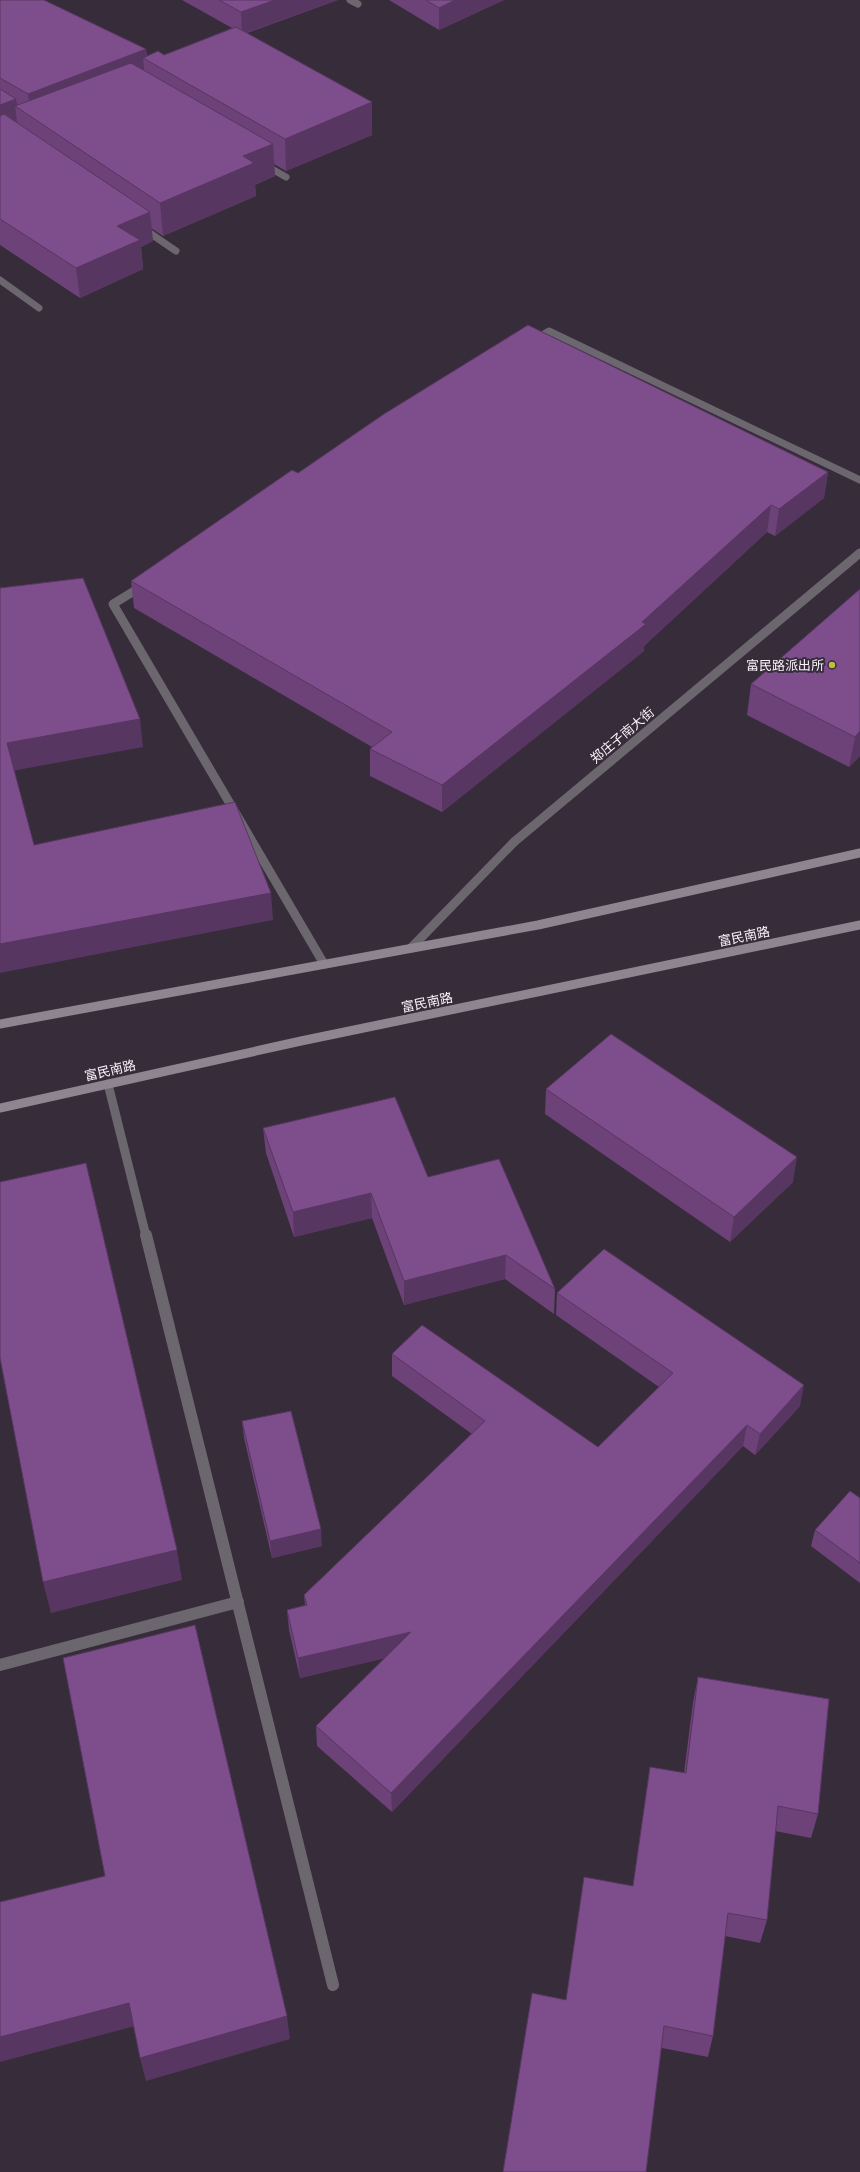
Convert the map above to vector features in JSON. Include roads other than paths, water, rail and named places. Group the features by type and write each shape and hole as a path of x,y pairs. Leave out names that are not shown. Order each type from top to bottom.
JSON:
{"main road":[{"path":"0,1024 538,925 860,853"},
{"name":"富民南路","path":"0,1108 308,1040 860,925"}],"street":[{"path":"350,0 358,4"},
{"path":"259,161 286,177"},
{"path":"137,225 176,251"},
{"path":"0,280 39,308"},
{"path":"528,344 549,331 860,480"},
{"name":"郑庄子南大街","path":"411,948 514,842 860,553"},
{"path":"153,579 113,604 324,964"},
{"path":"108,1084 334,1985"},
{"path":"0,1665 238,1602"}],"place":[{"name":"富民路派出所","path":"832,665"}]}
